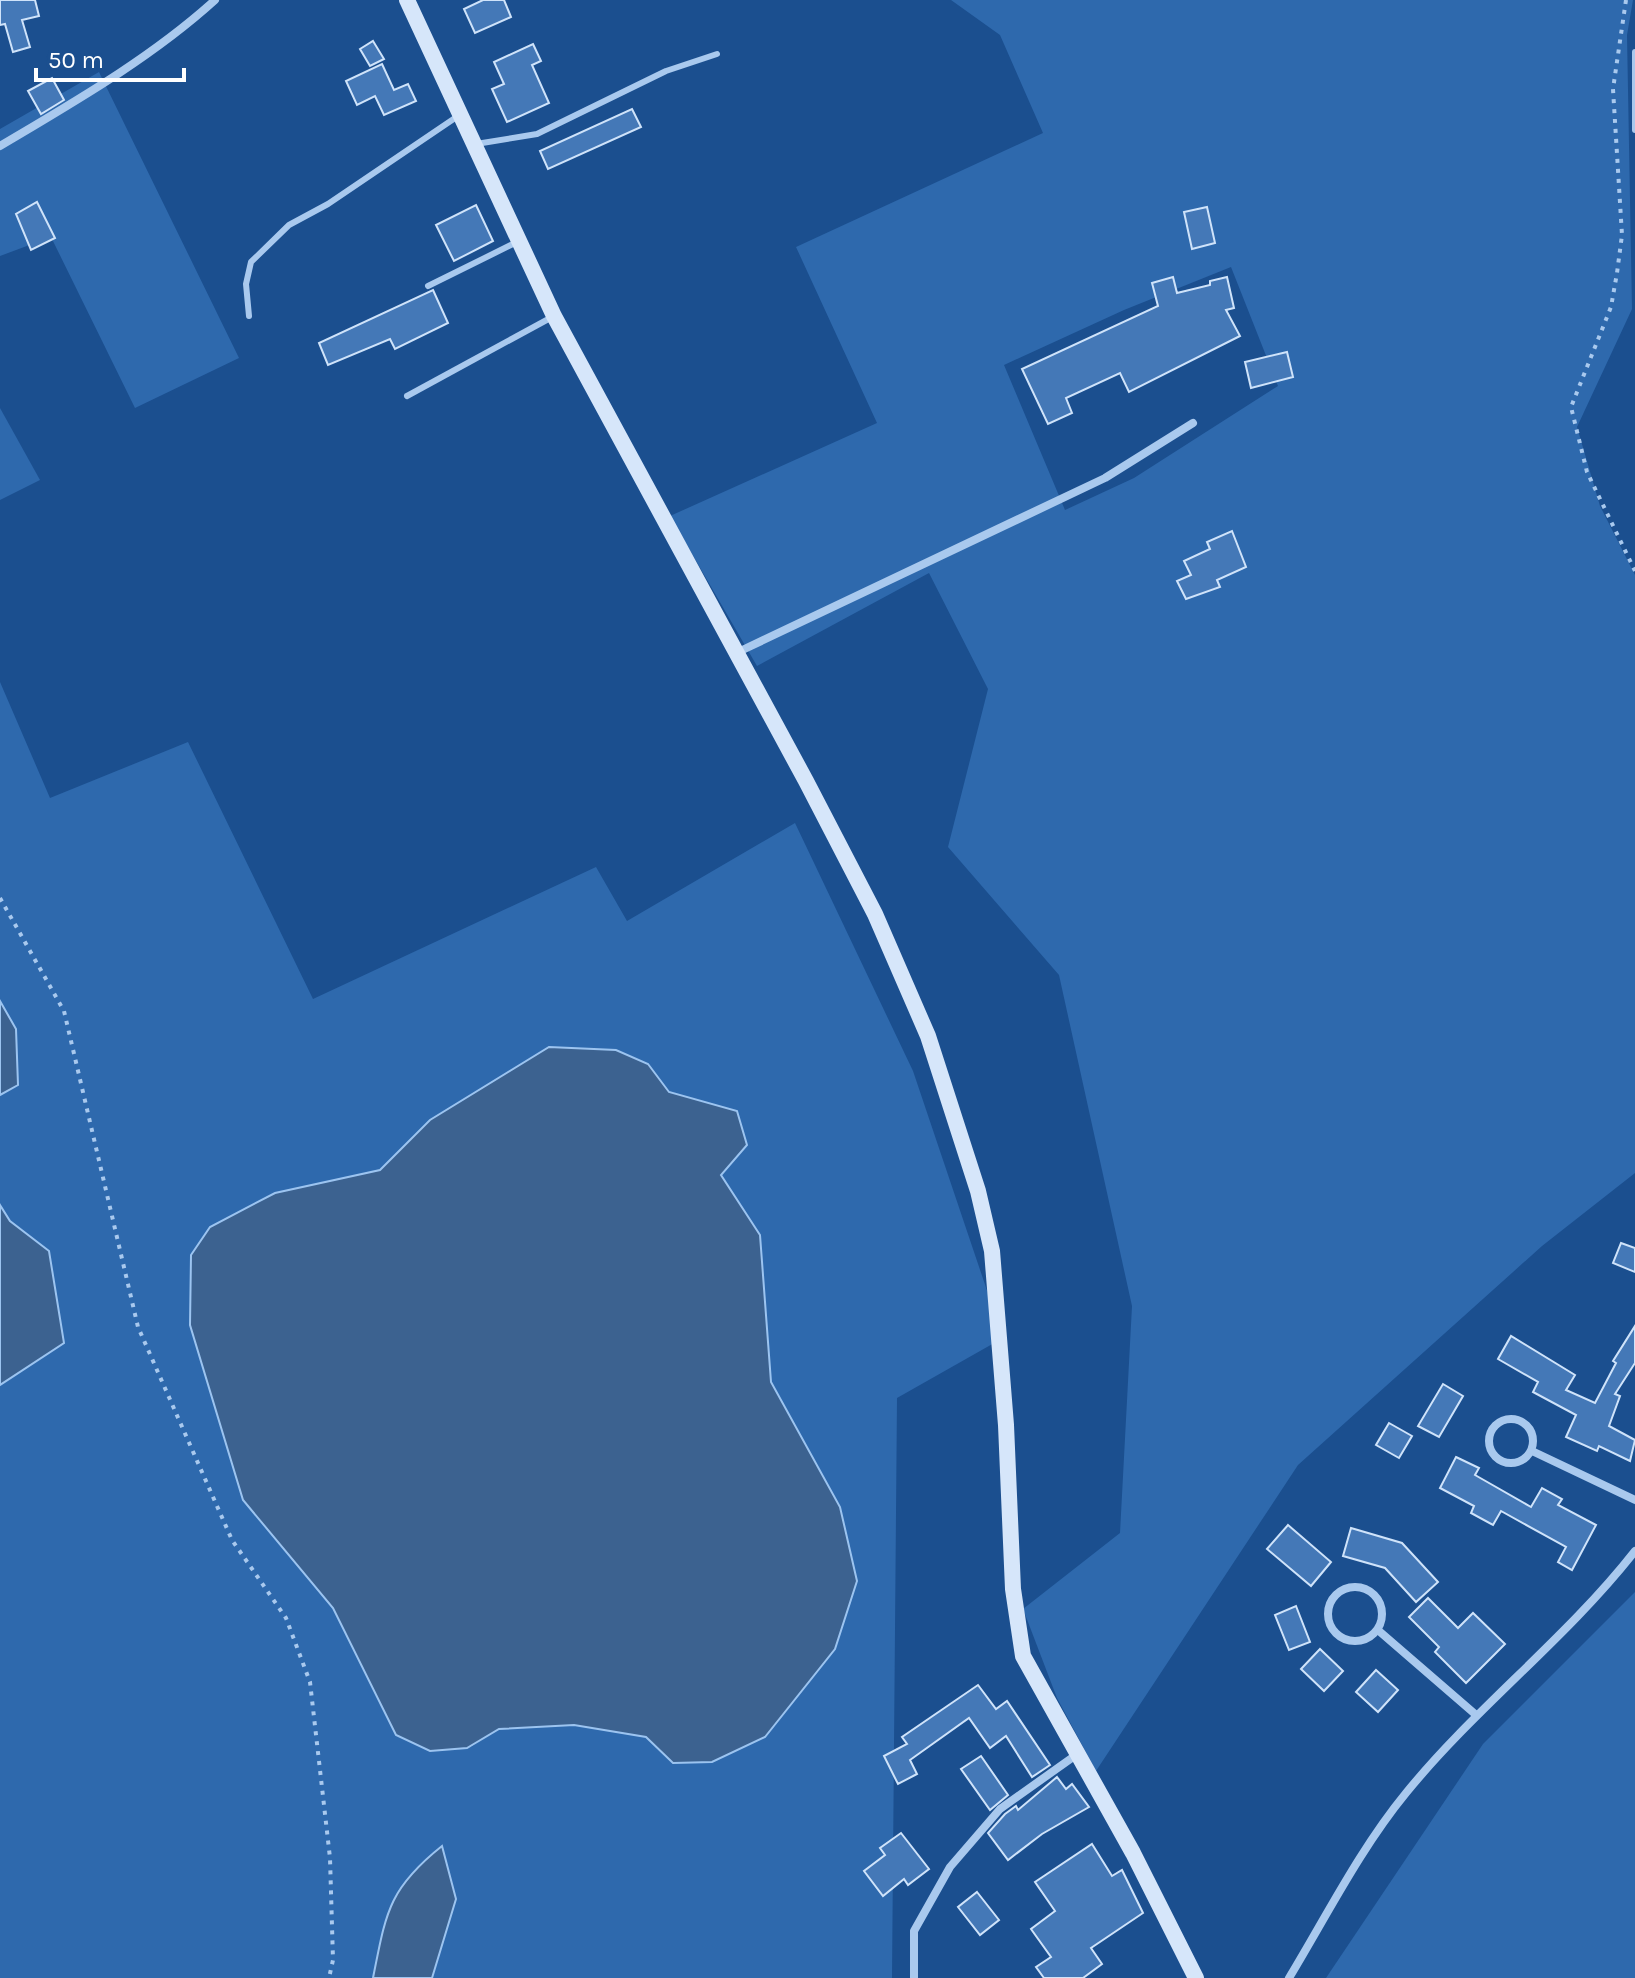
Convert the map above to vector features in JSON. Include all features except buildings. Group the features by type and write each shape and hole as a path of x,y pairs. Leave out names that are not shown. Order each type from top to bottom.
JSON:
{"main road":[{"path":"407,0 554,316 875,914 928,1036 978,1191 992,1251 1006,1425 1013,1589 1023,1656 1133,1853 1196,1978"}],"street":[{"path":"0,146 88,94 192,21 215,0"},
{"path":"736,654 1105,478 1193,423"},
{"path":"1514,1419 1527,1425 1534,1437 1532,1451 1515,1465 1501,1463 1491,1453 1490,1432 1500,1421 1514,1419"},
{"path":"1532,1451 1635,1500"},
{"path":"1289,1978 1404,1795 1475,1714 1601,1593 1635,1551"},
{"path":"1358,1586 1376,1594 1384,1612 1379,1631 1363,1642 1344,1640 1330,1626 1328,1607 1340,1591 1358,1586"},
{"path":"1379,1631 1475,1714"},
{"path":"914,1978 914,1931 950,1867 1000,1809 1076,1755"}],"lane":[{"path":"1635,52 1635,130"},
{"path":"476,144 537,134 666,71 717,54"},
{"path":"249,316 246,284 251,262 289,225 328,204 460,114"},
{"path":"428,286 517,242"},
{"path":"407,396 554,316"}],"path":[{"path":"1626,0 1613,89 1622,235 1617,273 1611,307 1571,407 1587,472 1635,571"},
{"path":"0,898 64,1011 138,1327 232,1540 286,1618 310,1682 330,1858 333,1960 329,1978"}],"shaded area":[{"path":"951,0 1633,0 1627,35 1632,309 1577,427 1600,506 1635,575 1635,1173 1542,1246 1298,1465 1096,1771 1057,1698 1023,1609 1120,1533 1132,1306 1059,975 948,847 988,689 929,573 757,666 670,516 877,423 796,247 1043,133 1000,35","holes":["1231,267 1278,386 1134,478 1065,510 1004,365 1124,310"]},
{"path":"99,72 239,358 135,408 51,237 0,256 0,129"},
{"path":"0,408 40,480 0,500"},
{"path":"0,682 50,798 188,742 313,999 596,867 627,921 795,823 913,1071 1003,1338 897,1398 892,1978 0,1978 0,1385 64,1343 49,1251 10,1221 0,1205 0,1095 18,1085 16,1029 0,1001","holes":["648,1064 669,1092 737,1112 721,1175 760,1235 771,1382 840,1507 646,1737 574,1725 499,1729 471,1747 430,1751 396,1734 333,1608 243,1500 275,1193 380,1170"]},
{"path":"0,1001 16,1029 18,1085 0,1095"},
{"path":"549,1047 616,1050 648,1064 669,1092 737,1111 747,1145 721,1175 760,1235 771,1382 840,1507 857,1581 835,1649 765,1737 712,1762 673,1763 646,1737 574,1725 499,1729 467,1748 430,1751 396,1735 333,1608 243,1500 190,1325 191,1255 210,1227 275,1193 380,1170 430,1120"},
{"path":"0,1205 10,1221 49,1251 64,1343 0,1385"},
{"path":"1635,1592 1635,1978 1326,1978 1483,1744"},
{"path":"442,1846 456,1899 432,1978 373,1978 392,1904 410,1876"}]}
